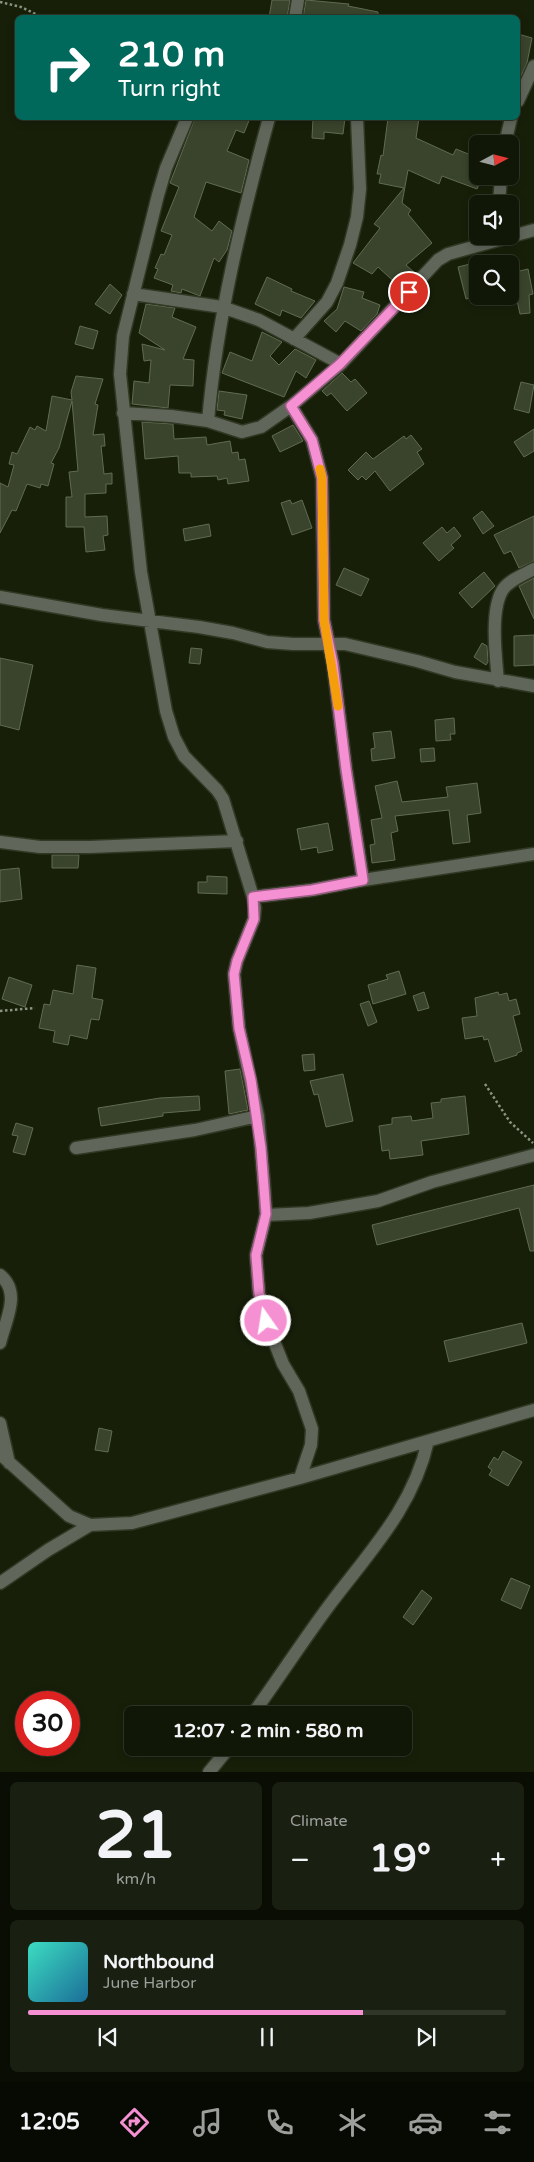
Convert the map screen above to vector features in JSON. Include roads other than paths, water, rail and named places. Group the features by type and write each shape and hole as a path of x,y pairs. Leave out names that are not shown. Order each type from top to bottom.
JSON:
{"street":[{"path":"296,15 298,0"},
{"path":"520,93 534,66"},
{"path":"186,120 166,168 123,336 120,374 123,413 140,572 166,710 174,737 184,756 217,790 223,800 253,897 254,919 237,961 234,974 239,1028 258,1116 266,1214 256,1255 259,1293 266,1321 283,1364 299,1391 312,1429 310,1445 300,1478"},
{"path":"208,421 212,365 222,307 269,120"},
{"path":"294,339 327,302 337,283 350,245 357,217 360,189 357,120"},
{"path":"507,135 511,120"},
{"path":"519,233 534,230"},
{"path":"123,413 171,416 208,421 234,431 250,431 260,427 291,406 340,364 438,260 448,254 476,245"},
{"path":"133,294 222,307 259,320 340,364"},
{"path":"291,406 312,440 322,478 324,620 329,643 363,880"},
{"path":"498,681 496,614 500,596 502,590 511,582 534,569"},
{"path":"0,597 148,622 199,627 267,642 345,644 455,672 534,686"},
{"path":"0,842 40,847 90,847 237,841"},
{"path":"253,897 312,890 363,880 534,854"},
{"path":"76,1148 195,1130 258,1116"},
{"path":"266,1214 309,1213 378,1201 432,1182 534,1155"},
{"path":"0,1275 7,1281 12,1301 0,1343"},
{"path":"0,1423 4,1458 69,1516 90,1525 132,1523 300,1478 534,1410"},
{"path":"258,1706 322,1615 394,1522 415,1483 424,1460 428,1440"},
{"path":"0,1583 48,1550 90,1525"},
{"path":"209,1772 222,1756"}]}
